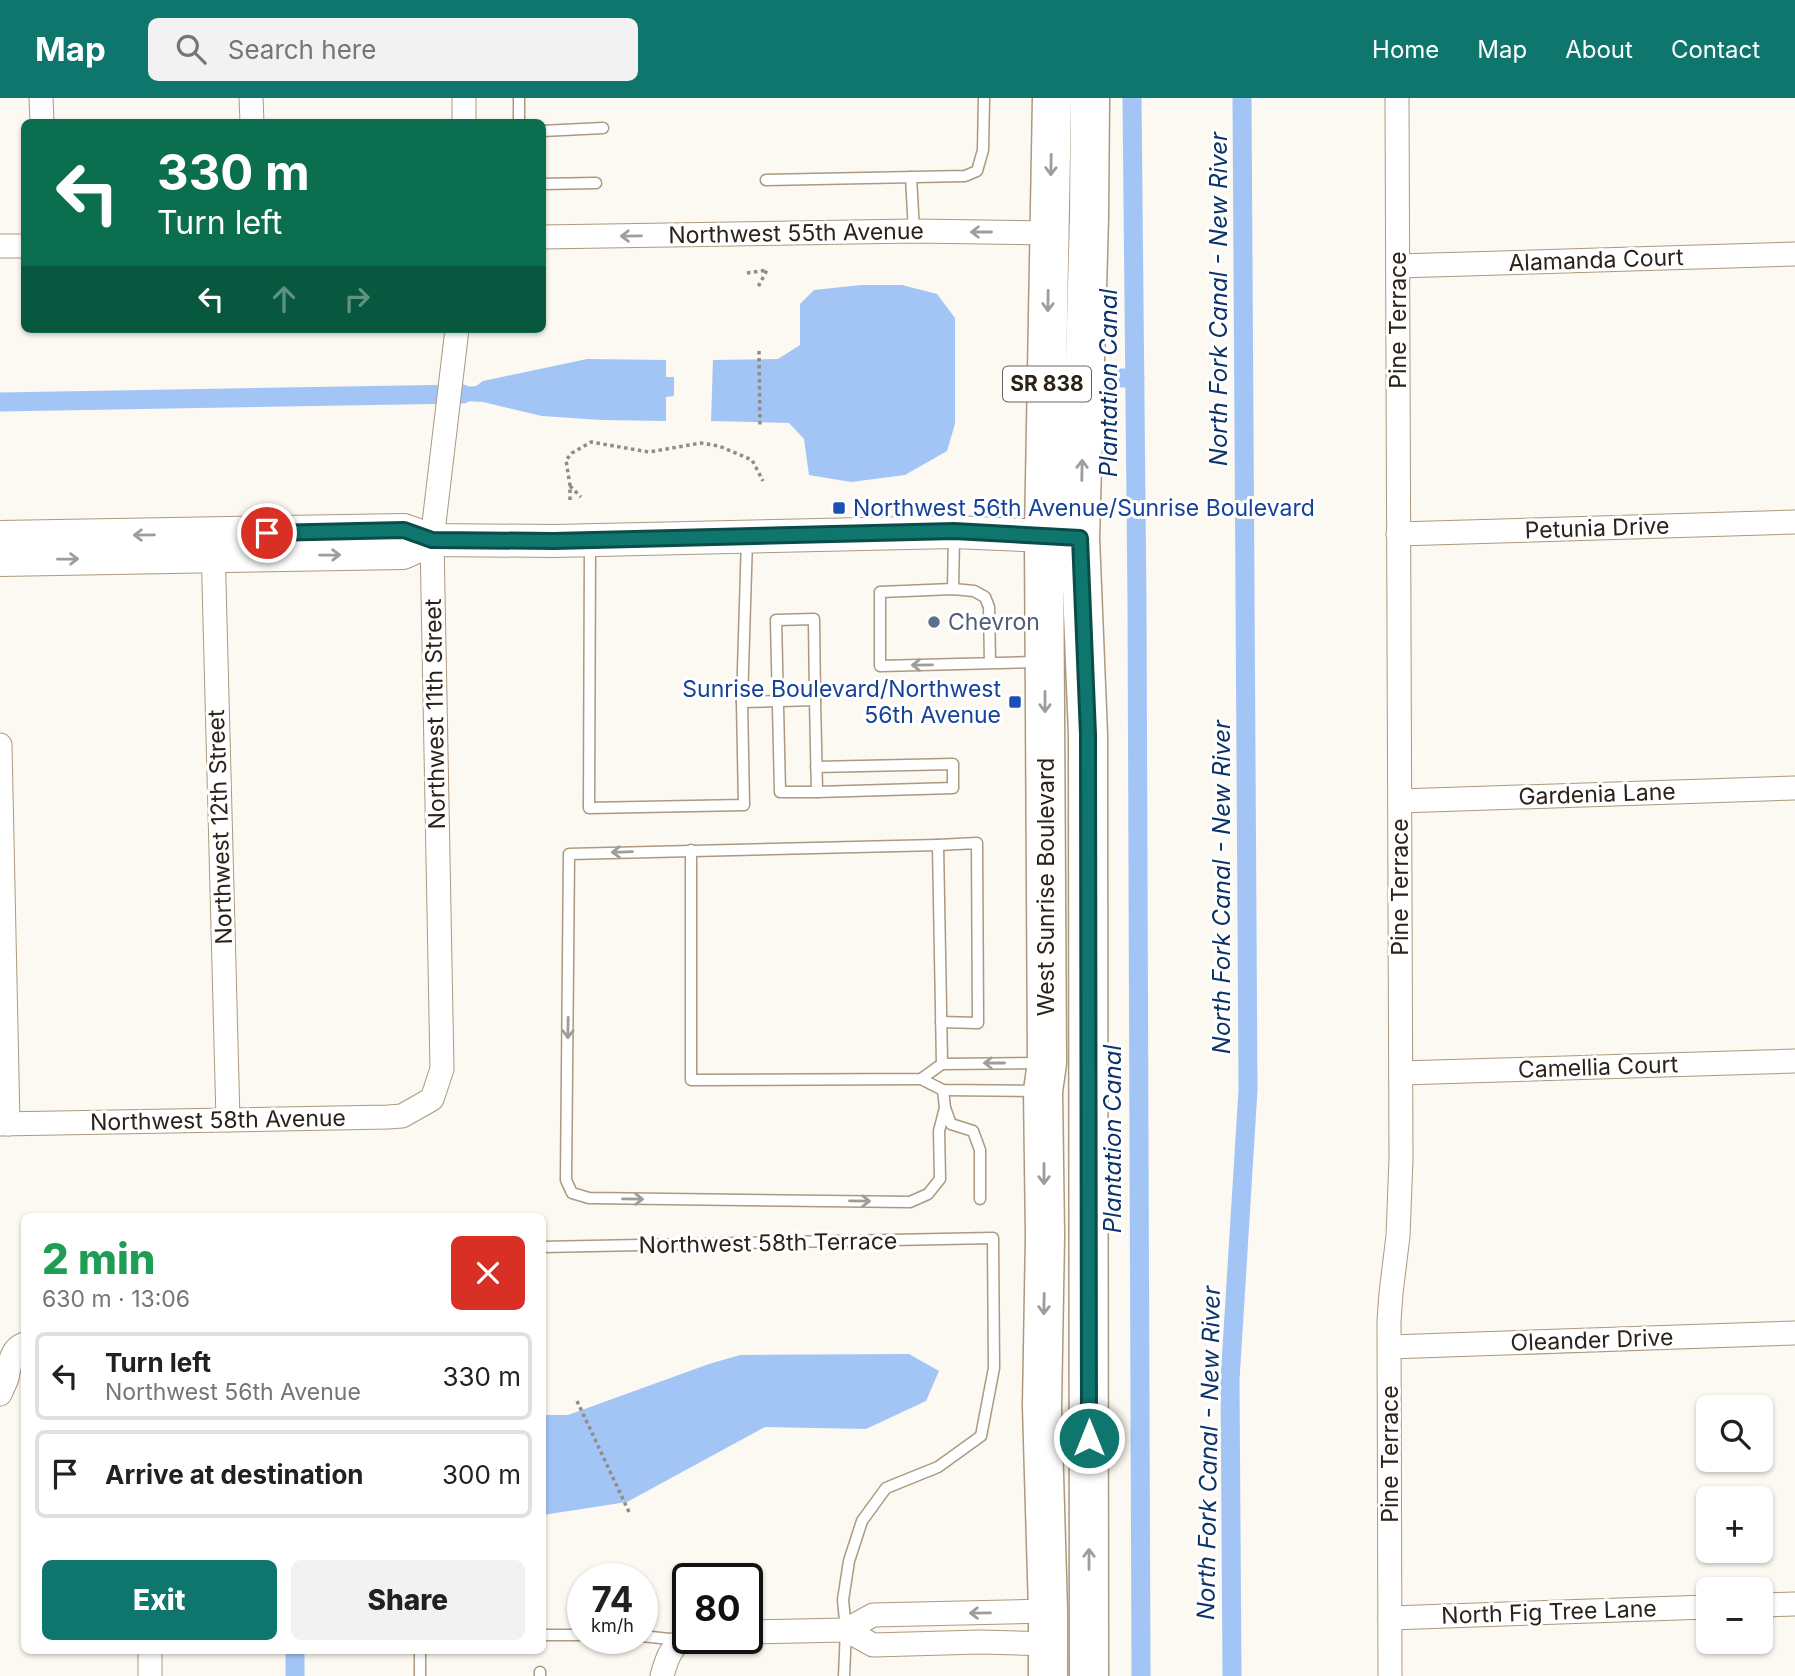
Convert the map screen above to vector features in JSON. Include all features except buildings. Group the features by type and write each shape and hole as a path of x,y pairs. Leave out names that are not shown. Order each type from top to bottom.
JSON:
{"highway":[{"name":"West Sunrise Boulevard","path":"1052,98 1049,233 1062,537 1088,735 1089,1676"},
{"name":"West Sunrise Boulevard","path":"1048,1644 1042,1406 1045,1236 1045,662 1062,537 1089,217 1090,98"},
{"path":"1089,217 1110,136 1111,98"},
{"path":"1045,1077 1062,1087 1063,1125 1090,1199"},
{"path":"1042,1406 1060,1442 1062,1582 1066,1590 1089,1604"},
{"path":"1048,1644 1068,1640 1068,1676"}],"street":[{"path":"41,98 42,119"},
{"path":"251,98 252,119"},
{"path":"464,98 464,119"},
{"name":"Pine Terrace","path":"1390,1676 1390,1347 1391,1293 1400,1209 1401,1073 1397,98"},
{"name":"Northwest 55th Avenue","path":"546,237 914,231 1049,233"},
{"path":"0,246 21,246"},
{"name":"Alamanda Court","path":"1398,267 1795,254"},
{"name":"Northwest 11th Street","path":"432,1099 442,1069 432,540 456,333"},
{"name":"Petunia Drive","path":"1398,534 1795,522"},
{"path":"0,561 404,530 432,540 590,540 954,531 1062,537"},
{"path":"0,537 213,545"},
{"name":"Northwest 12th Street","path":"213,545 228,1120"},
{"path":"0,745 4,1124"},
{"name":"Gardenia Lane","path":"1400,801 1795,788"},
{"name":"Camellia Court","path":"1401,1073 1795,1060"},
{"name":"Northwest 58th Avenue","path":"4,1124 402,1116 432,1099"},
{"name":"Oleander Drive","path":"1390,1347 1795,1333"},
{"path":"8,1386 11,1357 21,1344"},
{"path":"1773,1605 1795,1604"},
{"name":"North Fig Tree Lane","path":"1390,1618 1696,1607"},
{"path":"763,1632 846,1630 873,1615 1048,1644"},
{"path":"846,1630 873,1645 981,1642 1048,1644"},
{"path":"662,1676 672,1651"},
{"path":"150,1654 150,1676"}],"lane":[{"path":"519,98 519,119"},
{"path":"766,180 965,176 977,171 984,150 984,98"},
{"path":"546,131 603,128"},
{"path":"911,177 914,231"},
{"path":"546,184 596,183"},
{"path":"953,589 954,531"},
{"path":"590,540 589,808 744,804 742,702 747,536"},
{"path":"990,663 989,607 985,597 974,591 953,589 880,592 880,666 1045,662"},
{"path":"816,767 953,764 953,788 817,792 780,792 776,620 814,619 816,767 817,792"},
{"path":"742,702 815,699"},
{"path":"941,1022 978,1023 976,843 569,854 566,1180 572,1193 589,1198 911,1202 928,1194 940,1179 939,1131 945,1108"},
{"path":"938,845 942,1064"},
{"path":"691,850 691,1080 921,1079 943,1090 1045,1077"},
{"path":"921,1079 942,1064 1045,1077"},
{"path":"943,1090 945,1108 951,1124 973,1131 981,1150 980,1199"},
{"name":"Northwest 58th Terrace","path":"546,1247 993,1238 994,1368 981,1436 938,1467 886,1489 862,1521 849,1561 843,1600 846,1630"},
{"path":"844,1676 846,1630"},
{"path":"546,1635 567,1635"},
{"path":"420,1654 420,1676"}],"path":[{"path":"747,273 767,270 758,287"},
{"path":"759,351 760,428"},
{"path":"570,499 566,460 572,453 591,442 649,453 701,443 719,446 752,460 764,481"},
{"path":"570,486 581,496"},
{"path":"577,1401 629,1512"}],"water":[{"path":"861,285 902,285 937,294 955,318 955,424 947,451 905,475 851,482 809,475 804,439 789,423 711,421 713,360 778,359 800,345 800,304 814,290"},
{"path":"587,359 666,360 666,377 674,377 674,396 666,397 666,421 542,416 483,402 466,401 461,397 466,387 476,386 483,381"},
{"path":"909,1354 939,1371 926,1401 866,1429 765,1427 627,1502 546,1515 546,1415 568,1415 740,1355"}],"waterway":[{"name":"Plantation Canal","path":"1132,98 1137,605 1141,1676"},
{"name":"North Fork Canal - New River","path":"1232,1676 1230,1380 1248,1090 1242,98"},
{"path":"1108,378 1135,378"},
{"path":"0,402 463,394"},
{"path":"295,1654 295,1676"}],"place":[{"name":"Northwest 56th Avenue/Sunrise Boulevard","path":"839,508"},
{"name":"Chevron","path":"934,622"},
{"name":"Sunrise Boulevard/Northwest 56th Avenue","path":"1015,702"}],"route":[{"path":"267,533 404,530 432,540 554,541 954,531 1080,538 1088,735 1089,1438"}]}
